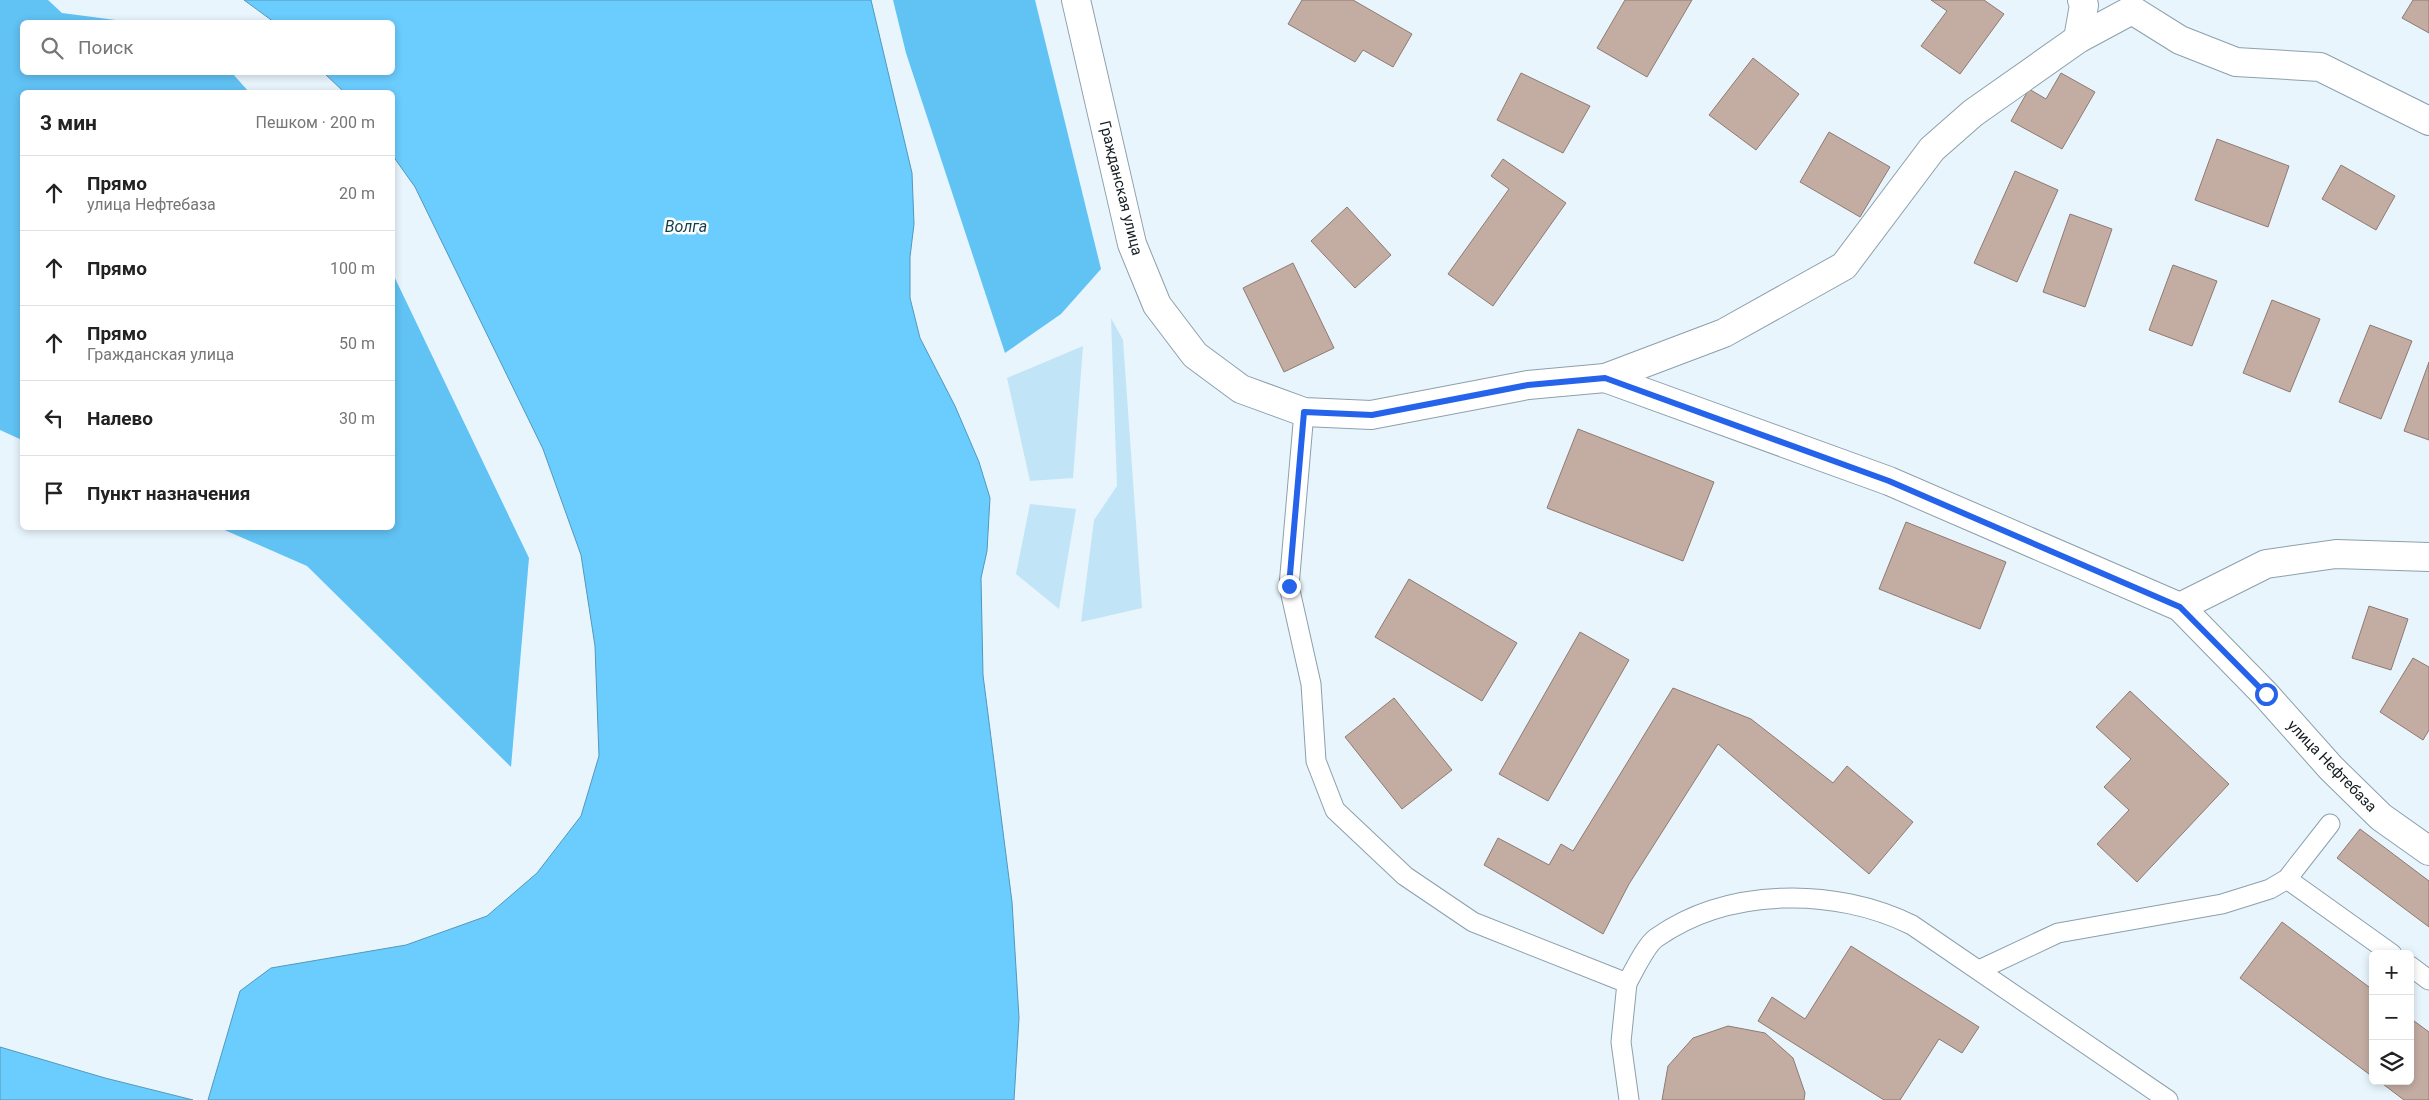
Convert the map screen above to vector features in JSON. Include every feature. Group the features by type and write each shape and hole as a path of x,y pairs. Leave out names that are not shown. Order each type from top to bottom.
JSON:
{"street":[{"name":"Гражданская улица","path":"1076,0 1132,244 1157,305 1195,355 1241,389 1304,412 1372,415 1528,385 1605,378"},
{"path":"2078,39 2084,6 2082,0"},
{"path":"1605,378 1724,333 1844,266 1932,149 1973,112 2078,39 2136,5 2180,40 2236,62 2320,68 2429,121"},
{"path":"1605,378 1889,481 2180,607 2266,564 2336,554 2429,557"},
{"name":"улица Нефтебаза","path":"2180,607 2266,694 2331,768 2381,817 2429,851"}],"lane":[{"path":"1304,412 1289,586 1311,684 1316,761 1335,810 1405,876 1472,922 1627,983"},
{"path":"1979,970 2058,933 2222,904 2270,889 2287,879 2330,824"},
{"path":"2287,879 2386,950"},
{"path":"1629,1100 1621,1042 1627,983 1654,939 1689,919 1728,906 1766,899 1807,899 1845,903 1888,913 1912,925 2168,1100"},
{"path":"2414,969 2429,980"}],"shaded area":[{"path":"0,0 48,0 62,13 116,20 20,20 20,75 234,75 247,90 20,90 20,439 0,430"},
{"path":"893,0 1035,0 1101,269 1061,314 1005,353 906,53"},
{"path":"395,278 529,558 511,767 307,566 225,530 395,530"},
{"path":"1111,318 1123,340 1142,608 1081,622 1094,520 1117,486"},
{"path":"1083,346 1073,478 1030,481 1007,378"},
{"path":"1030,504 1076,509 1059,609 1016,574"}],"water":[{"name":"Волга","path":"244,0 871,0 912,173 914,224 910,257 910,298 920,338 955,406 979,462 990,498 987,551 981,578 983,675 1012,902 1019,1018 1014,1100 208,1100 240,991 271,968 406,945 487,916 537,873 581,816 599,756 595,646 581,555 543,449 415,187 395,159 395,90 342,90 326,75 395,75 395,20 271,20"},
{"path":"0,1047 105,1078 193,1100 0,1100"}],"building":[{"path":"1302,0 1353,0 1412,34 1393,67 1363,50 1355,62 1288,24"},
{"path":"1625,0 1692,0 1647,77 1597,48"},
{"path":"1931,0 1984,0 2004,14 1960,74 1921,46 1947,11"},
{"path":"2413,0 2429,0 2429,33 2402,18"},
{"path":"1753,58 1799,94 1756,150 1709,115"},
{"path":"1521,73 1590,106 1563,153 1497,120"},
{"path":"2061,73 2095,92 2062,149 2011,121 2029,89 2046,99"},
{"path":"1829,132 1890,167 1860,217 1800,182"},
{"path":"2217,139 2289,166 2268,227 2195,200"},
{"path":"1503,159 1566,203 1493,306 1448,274 1509,189 1491,176"},
{"path":"2341,165 2395,196 2376,230 2322,199"},
{"path":"2015,171 2058,190 2017,282 1974,263"},
{"path":"1347,207 1391,255 1355,288 1311,241"},
{"path":"2070,214 2112,229 2085,307 2043,292"},
{"path":"1293,263 1334,348 1284,372 1243,288"},
{"path":"2173,265 2217,281 2192,346 2149,330"},
{"path":"2272,300 2320,319 2290,392 2243,373"},
{"path":"2370,325 2412,341 2381,419 2339,402"},
{"path":"2429,362 2429,440 2404,431"},
{"path":"1578,429 1714,482 1683,561 1547,508"},
{"path":"1906,522 2006,562 1980,629 1879,589"},
{"path":"1409,579 1517,643 1482,701 1375,637"},
{"path":"2369,606 2408,619 2391,670 2352,658"},
{"path":"1580,632 1629,660 1548,801 1499,774"},
{"path":"2413,658 2429,667 2429,730 2423,740 2380,712"},
{"path":"1673,688 1751,719 1833,783 1847,766 1913,822 1869,874 1718,744 1629,884 1603,934 1484,865 1498,838 1549,865 1561,844 1573,851"},
{"path":"2130,691 2229,784 2137,882 2097,844 2129,810 2104,787 2131,759 2096,727"},
{"path":"1394,698 1452,770 1402,809 1345,737"},
{"path":"2360,829 2429,881 2429,927 2337,858"},
{"path":"2282,922 2369,987 2369,1074 2240,978"},
{"path":"1851,946 1979,1027 1962,1053 1939,1039 1900,1100 1884,1100 1758,1021 1772,997 1805,1019"},
{"path":"2414,1021 2429,1032 2429,1100 2404,1100 2384,1085 2414,1085"},
{"path":"1728,1026 1765,1033 1793,1058 1805,1093 1804,1100 1662,1100 1668,1066 1693,1038"}],"route":[{"path":"1289,586 1304,412 1372,415 1528,385 1605,378 1889,481 2180,607 2266,694"}]}
